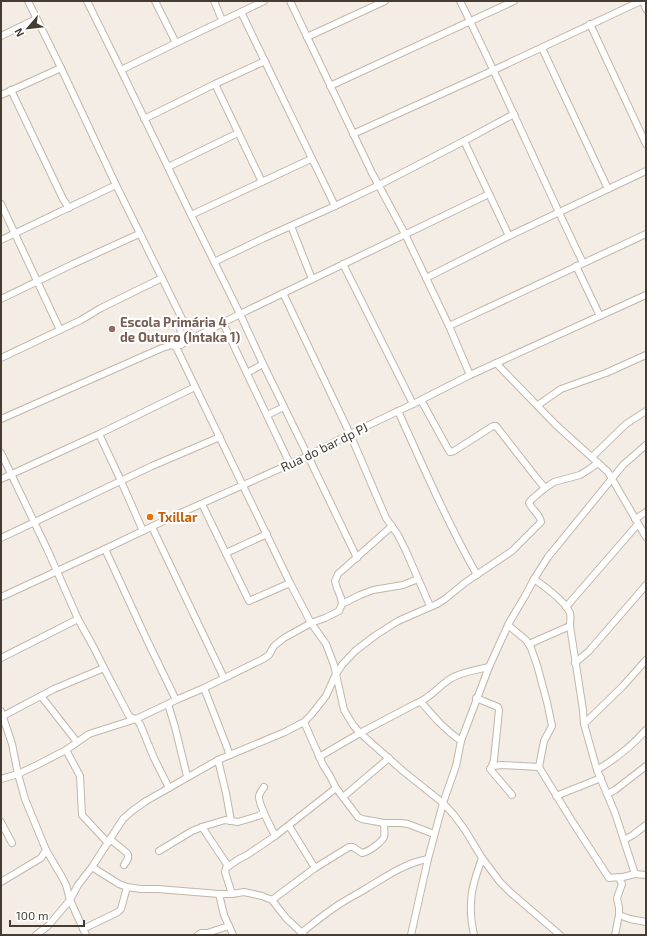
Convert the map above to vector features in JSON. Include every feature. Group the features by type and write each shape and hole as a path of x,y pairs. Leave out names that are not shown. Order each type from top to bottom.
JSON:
{"street":[{"path":"28,1 139,234 192,339"},
{"path":"87,1 357,558"},
{"path":"155,1 176,43"},
{"path":"214,1 222,20"},
{"path":"121,70 264,1"},
{"path":"290,1 353,134 405,234 449,326 470,375"},
{"path":"307,37 385,1"},
{"path":"460,1 494,70 583,263"},
{"path":"330,86 514,1"},
{"path":"353,134 642,1 646,9"},
{"path":"241,12 335,206"},
{"path":"1,36 36,19"},
{"path":"590,24 646,144"},
{"path":"542,48 608,189"},
{"path":"144,118 265,61"},
{"path":"1,95 60,68"},
{"path":"215,84 262,182"},
{"path":"11,90 63,199 69,208"},
{"path":"214,262 379,185 464,142 514,114"},
{"path":"168,167 238,133"},
{"path":"464,142 509,236"},
{"path":"191,215 311,159"},
{"path":"426,278 509,236 646,172"},
{"path":"1,240 116,185"},
{"path":"1,420 162,348 172,345 178,346 240,314 488,194"},
{"path":"60,212 63,199"},
{"path":"1,204 60,330"},
{"path":"291,226 312,279"},
{"path":"1,299 139,234"},
{"path":"449,326 646,234"},
{"path":"343,264 413,404"},
{"path":"576,266 600,316"},
{"path":"1,358 81,320 101,308 162,278"},
{"path":"283,293 350,434 386,518 398,535 430,606"},
{"name":"Rua do bar dp PJ","path":"1,597 308,456 470,375 646,295"},
{"path":"180,315 178,346 194,387 220,437 290,583 311,623 326,644 331,654 344,710 360,733 403,771 443,803 454,815 482,858 500,882 560,935"},
{"path":"223,323 290,464"},
{"path":"538,405 561,389 606,374 646,355"},
{"path":"496,363 556,425 608,472 613,478 646,537"},
{"path":"247,373 263,364"},
{"path":"1,479 99,434 194,387"},
{"path":"421,400 450,452 454,451 493,426 496,426 546,488"},
{"path":"267,415 284,407"},
{"path":"398,411 435,493 477,575"},
{"path":"592,456 626,424 646,411"},
{"path":"99,434 143,531"},
{"path":"1,538 152,466 220,437"},
{"path":"411,935 434,834 456,766 460,741 476,698 508,625 548,557 623,465 646,445"},
{"path":"1,453 48,551 78,619 128,714 130,717 136,719 140,724 168,788"},
{"path":"36,935 48,926 70,900 78,885 92,867 123,819 132,811 187,776 230,754 285,732 304,722 326,696 336,674 355,651 398,621 445,599 512,551 540,522 540,518 531,506 530,500 554,482 580,475 598,463"},
{"path":"202,504 249,601 290,583"},
{"path":"566,606 646,512"},
{"path":"1,779 18,774 66,750 89,734 136,719 263,659 268,655 274,646 284,638 311,623 339,611 341,601 335,581 338,574 392,526"},
{"path":"152,527 224,678"},
{"path":"226,553 267,534"},
{"path":"105,550 176,700"},
{"path":"341,601 348,601 373,590 403,585 418,579"},
{"path":"534,579 551,591 566,606 570,613 570,626 584,724 597,770 616,814 635,874"},
{"path":"575,662 589,651 646,585"},
{"path":"1,658 78,619"},
{"path":"508,625 529,644 537,665 547,702 552,726 544,741 539,767 609,878 619,878 635,874 646,875"},
{"path":"529,644 570,626"},
{"path":"584,724 623,686 646,660"},
{"path":"318,757 360,733 415,704 422,702 451,678 459,674 489,667"},
{"path":"86,935 70,900 66,885 52,858 46,850 25,798 12,744 2,715 54,689 104,668"},
{"path":"204,688 230,754"},
{"path":"41,696 77,742"},
{"path":"476,698 498,706 499,710 492,766 490,770 512,794"},
{"path":"422,702 440,724 460,741"},
{"path":"168,704 177,733 187,776"},
{"path":"304,722 318,757 336,788 358,817 384,823 408,824 434,834"},
{"path":"597,770 623,753 646,730"},
{"path":"66,750 80,776 82,815 109,841 129,855 124,865"},
{"path":"343,796 389,758"},
{"path":"218,760 231,821"},
{"path":"492,766 539,767"},
{"path":"607,794 615,790 646,766"},
{"path":"556,796 600,778"},
{"path":"264,787 259,794 259,798 264,813 275,836"},
{"path":"232,894 225,872 226,868 289,826 336,788"},
{"path":"159,851 192,831 202,827 224,820 238,822 264,813"},
{"path":"1,822 12,843"},
{"path":"272,900 348,847 353,847 362,853 374,847 384,837 384,823"},
{"path":"624,840 646,825"},
{"path":"289,826 316,868"},
{"path":"202,827 228,866"},
{"path":"1,882 41,858 46,850"},
{"path":"41,858 52,858"},
{"path":"474,935 470,905 476,875 482,858"},
{"path":"92,867 119,884 127,887 219,894 244,892 262,896 272,900 286,918 302,934 322,916 385,876 419,860 428,859"},
{"path":"615,935 620,915 617,898 622,884 619,878"},
{"path":"66,885 78,885"},
{"path":"83,929 118,912 121,909 127,887"},
{"path":"219,894 224,915 233,935"},
{"path":"620,915 630,919 646,922"},
{"path":"198,935 229,926"}],"place":[{"name":"Escola Primária 4 de Outuro (Intaka 1)","path":"112,329"},
{"name":"Txillar","path":"150,517"}]}
